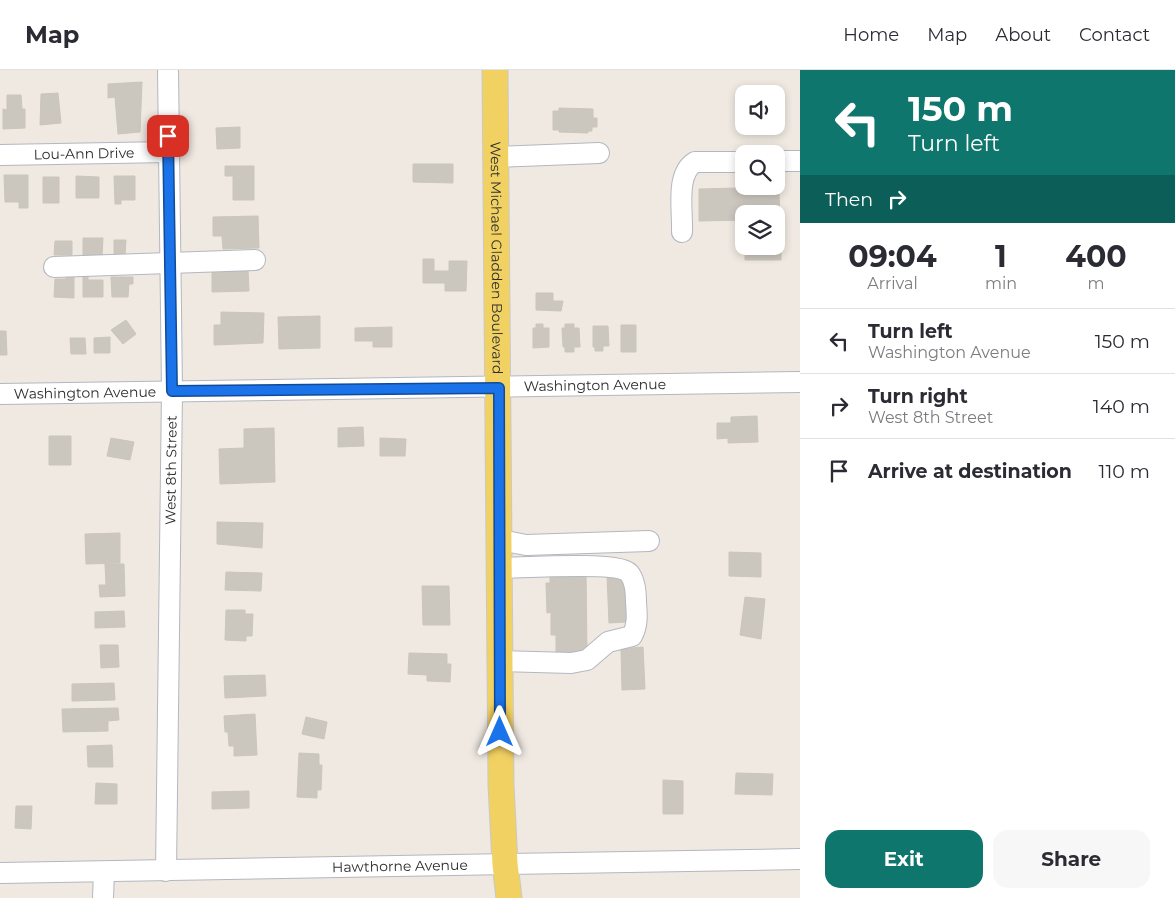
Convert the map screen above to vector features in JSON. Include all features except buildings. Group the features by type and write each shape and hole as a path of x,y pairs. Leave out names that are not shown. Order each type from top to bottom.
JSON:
{"main road":[{"name":"West Michael Gladden Boulevard","path":"495,70 501,785 504,864 509,898"}],"street":[{"name":"West 8th Street","path":"166,871 172,391 168,70"},
{"name":"Lou-Ann Drive","path":"0,156 168,152"},
{"path":"496,157 599,153"},
{"path":"785,161 800,161"},
{"path":"682,232 683,175 688,166 695,162 735,162"},
{"path":"54,267 254,260"},
{"name":"Washington Avenue","path":"0,394 800,382"},
{"path":"500,540 526,545 649,541"},
{"path":"500,568 604,566 622,568 630,574 636,592 637,627 632,636 608,642 587,660 571,663 500,661"},
{"name":"Hawthorne Avenue","path":"0,873 800,859"},
{"path":"103,898 104,872"}],"route":[{"path":"168,136 172,391 499,388 500,732"}]}
